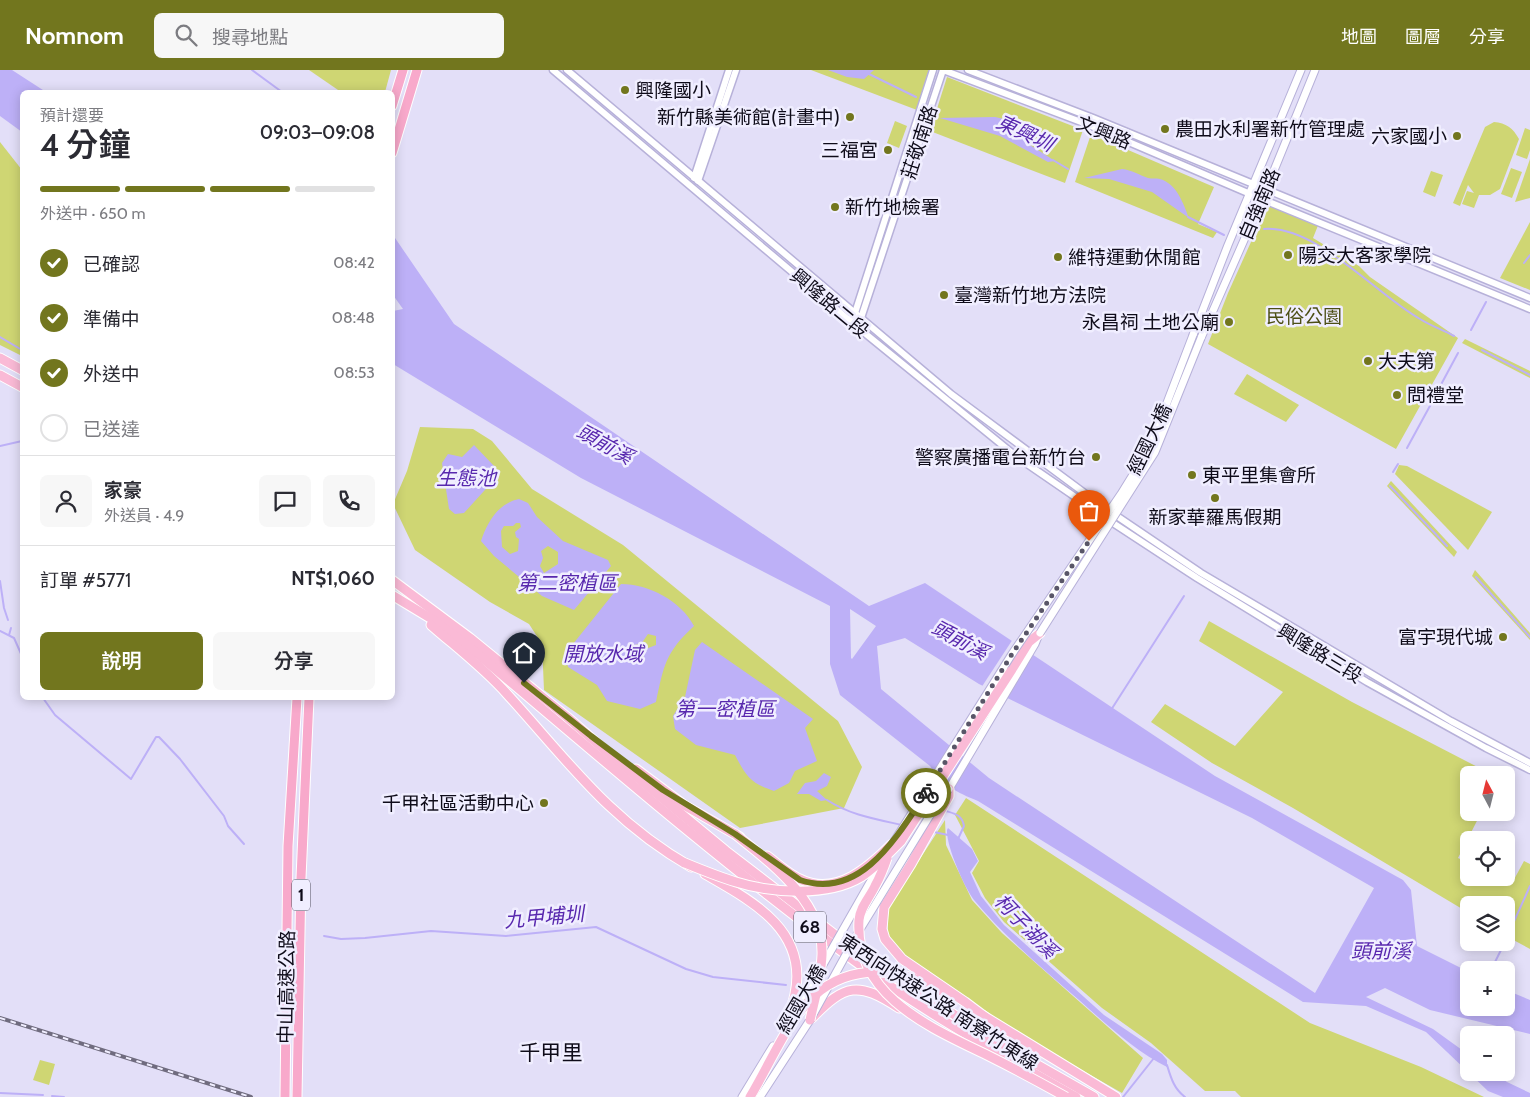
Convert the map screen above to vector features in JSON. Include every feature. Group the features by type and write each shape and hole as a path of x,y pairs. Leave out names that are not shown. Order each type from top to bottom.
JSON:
{"highway":[{"path":"395,96 403,70"},
{"path":"395,143 417,70"},
{"path":"0,358 20,369"},
{"path":"0,375 20,386"},
{"name":"東西向快速公路 南寮竹東線","path":"395,582 470,638 591,736 614,763"},
{"name":"東西向快速公路 南寮竹東線","path":"395,597 435,621 467,645 614,763 860,954 1076,1097"},
{"path":"414,610 506,693 542,736 603,802 632,827 685,863 746,897 777,924 794,952 797,979 795,995 784,1026"},
{"path":"685,863 737,882 773,890 834,888 859,878 882,862 901,841 1029,642 1040,633"},
{"name":"中山高速公路","path":"283,1097 288,846 297,700"},
{"name":"中山高速公路","path":"297,1096 301,878 309,700"},
{"path":"591,736 663,790 735,834 800,880 822,885 834,884 875,861 894,842"},
{"path":"949,789 949,796 911,864 884,907 882,929 885,939 902,960 985,1017"},
{"path":"735,834 772,864 803,898 812,914 818,931 822,954 819,986 810,1020"},
{"path":"894,842 875,886 861,911 859,931 869,971 874,979 907,1013"},
{"path":"750,1097 798,1013 820,989 836,980 865,972 906,976 935,987 1116,1097"},
{"path":"810,1020 835,996 846,991 858,990 882,997 938,1032 1005,1064 1066,1097"},
{"name":"東西向快速公路 南寮竹東線","path":"1025,1063 1094,1097"}],"main road":[{"name":"自強南路","path":"1193,334 1301,70"},
{"name":"自強南路","path":"1201,338 1262,200 1315,70"},
{"name":"經國大橋","path":"742,1097 784,1026 808,992 894,842 1012,654 1121,494 1150,447 1193,334"},
{"name":"經國大橋","path":"760,1097 810,1020 859,931 943,794 949,789 1036,644 1040,633 1154,452 1201,338"},
{"path":"737,1097 763,1064"}],"street":[{"name":"興隆路二段","path":"554,70 856,326 1017,457 1116,525"},
{"name":"興隆路二段","path":"567,70 862,319 990,424 1120,518"},
{"path":"696,178 729,70"},
{"path":"692,186 736,70"},
{"name":"莊敬南路","path":"850,320 855,313 934,70"},
{"name":"莊敬南路","path":"856,326 862,319 943,70"},
{"name":"文興路","path":"943,70 1089,125 1262,200 1530,309"},
{"name":"文興路","path":"968,70 1096,119 1530,298"},
{"name":"興隆路三段","path":"1120,518 1226,589 1451,721 1530,764"},
{"name":"興隆路三段","path":"1116,525 1197,578 1392,697 1530,770"}],"green space":[{"path":"309,70 391,70 386,90 338,90"},
{"path":"811,70 929,70 917,110"},
{"path":"947,77 1083,130 1065,183 930,131"},
{"path":"895,121 907,126 899,148 887,143"},
{"path":"1494,122 1509,127 1519,139 1500,189 1490,195 1479,195 1474,208 1462,204 1467,191 1474,193 1468,185 1460,206 1453,203 1485,127"},
{"path":"1525,128 1530,130 1530,150 1527,159 1516,155"},
{"path":"1091,134 1214,187 1198,224 1217,232 1213,238 1075,182"},
{"path":"0,142 20,167 20,355 0,345"},
{"path":"1530,159 1530,198 1515,202"},
{"path":"1511,168 1522,172 1512,198 1501,194"},
{"path":"1431,171 1443,175 1435,197 1423,192"},
{"name":"民俗公園","path":"1269,202 1319,223 1313,238 1359,266 1370,277 1458,338 1396,449 1208,344 1228,293"},
{"path":"1530,222 1530,290 1500,278"},
{"path":"1465,339 1530,371 1530,378 1462,343"},
{"path":"1247,374 1299,405 1286,422 1234,394"},
{"path":"420,427 473,429 492,441 532,489 623,545 838,721 862,767 844,808 740,828 544,690 542,644 529,624 490,602 415,550 395,508 395,499 407,471"},
{"path":"1399,465 1407,466 1492,512 1468,550 1395,474"},
{"path":"1391,481 1457,552 1454,557 1387,486"},
{"path":"1475,570 1530,633 1530,640 1472,576"},
{"path":"1209,621 1352,702 1476,766 1460,766 1460,821 1477,821 1472,831 1460,831 1460,854 1458,858 1460,859 1460,886 1515,886 1515,878 1524,861 1530,864 1530,949 1515,941 1515,896 1460,896 1460,908 1293,808 1212,763 1151,722 1165,704 1235,746 1283,692 1199,641"},
{"path":"966,798 1310,1023 1421,1067 1484,1097 1241,1097 1235,1091 1205,1091 1151,1043 1102,1008 1004,922 985,898 972,873 979,861 955,815"},
{"path":"945,820 946,845 972,900 1002,933 1143,1058 1122,1093 987,1016 906,960 888,935 887,910"},
{"path":"40,1060 55,1064 49,1085 33,1080"}],"water":[{"path":"0,70 12,70 43,90 20,90 20,131 0,116"},
{"path":"828,70 874,70 864,79 847,77"},
{"path":"995,117 1004,119 1027,143 1055,161 1048,162 1000,136 940,118"},
{"path":"1122,169 1148,178 1166,181 1179,195 1189,218 1152,192 1109,179 1084,178"},
{"name":"頭前溪","path":"395,238 454,324 869,606 925,583 1215,776 1403,880 1411,890 1417,946 1460,968 1460,1016 1515,1016 1515,994 1530,1000 1530,1034 1515,1030 1515,1026 1497,1026 1430,1010 1385,988 1366,997 1433,1029 1460,1048 1460,1064 1426,1032 1366,1006 1303,1002 978,801 951,788 940,779 930,766 840,695 830,664 830,606 581,478 395,365 395,311 403,309 395,298","holes":["850,609 876,626 851,658","905,638 979,684 1252,818 1374,888 1315,993 989,778 881,689 877,646"]},
{"name":"生態池","path":"474,445 494,466 494,480 464,513 455,514 449,509 442,463 448,454 462,457"},
{"name":"第二密植區","path":"519,499 528,503 537,517 563,541 608,560 611,566 574,610 542,596 494,556 481,541 494,515 499,509","holes":["516,523 520,523 521,527 515,532 516,537 519,539 518,551 510,554 502,547 501,531 504,526 513,526","548,546 558,552 558,564 544,573 540,566 543,558 541,551"]},
{"name":"開放水域","path":"621,584 642,587 663,596 681,609 694,626 677,644 667,660 656,702 640,709 607,701 597,685 568,667 565,654","holes":["648,634 656,636 656,645 643,650 644,657 639,659 633,654 634,645 641,644"]},
{"name":"第一密植區","path":"702,642 813,719 805,728 817,761 795,771 789,783 774,791 759,785 746,774 735,755 696,745 675,729 673,716 685,697 695,650"},
{"path":"824,773 831,777 827,786 817,791 827,800 821,801 809,794 797,794 805,783 816,781"},
{"path":"948,828 972,849 978,861 970,872 981,896 1004,925 1104,1015 1162,1054 1167,1060 1167,1067 1155,1061 1110,1028 1025,952 986,914 970,894 961,876 949,845 947,837"},
{"name":"頭前溪","path":"1477,1081 1506,1081 1530,1093 1530,1097 1503,1097 1488,1091"}],"pier":[{"path":"1013,639 1033,652 1005,700 981,688"}],"waterway":[{"path":"252,70 279,90"},
{"name":"東興圳","path":"869,74 916,97"},
{"name":"東興圳","path":"1053,160 1068,169"},
{"name":"東興圳","path":"1188,217 1224,235"},
{"name":"東興圳","path":"1264,229 1284,231 1304,238 1325,249 1403,308 1454,336"},
{"path":"1524,263 1530,255"},
{"path":"1471,330 1486,302"},
{"path":"0,337 20,349"},
{"path":"1482,350 1530,375"},
{"path":"1437,392 1458,353"},
{"path":"1407,448 1431,404"},
{"path":"0,446 20,441"},
{"path":"1393,472 1398,464"},
{"path":"1390,486 1447,546"},
{"path":"1476,577 1530,637"},
{"path":"0,581 4,608 8,620"},
{"path":"1111,710 1184,596"},
{"path":"9,635 11,628"},
{"name":"九甲埔圳","path":"0,631 14,638 20,652"},
{"name":"九甲埔圳","path":"44,700 55,715 131,779 156,737 159,737 180,759 224,816 228,826 244,844"},
{"path":"827,800 854,813 902,825"},
{"name":"柯子湖溪","path":"946,809 946,811 962,819 964,826 958,839"},
{"path":"934,832 948,835"},
{"path":"1515,919 1530,886"},
{"name":"九甲埔圳","path":"324,936 341,939 365,938 431,931 506,936 596,927 686,969 713,977 786,985"},
{"path":"1496,961 1500,951"},
{"path":"1123,1097 1154,1058"},
{"name":"柯子湖溪","path":"1167,1065 1176,1087 1185,1097"},
{"path":"0,1093 43,1095"},
{"path":"52,1096 64,1097"}],"railway":[{"path":"0,1018 251,1097"}],"way so far":[{"path":"926,793 1012,654 1089,541"}],"place":[{"name":"興隆國小","path":"625,90"},
{"name":"新竹縣美術館(計畫中)","path":"850,117"},
{"name":"農田水利署新竹管理處","path":"1165,129"},
{"name":"六家國小","path":"1457,136"},
{"name":"三福宮","path":"888,150"},
{"name":"新竹地檢署","path":"835,207"},
{"name":"陽交大客家學院","path":"1288,255"},
{"name":"維特運動休閒館","path":"1058,257"},
{"name":"臺灣新竹地方法院","path":"944,295"},
{"name":"永昌祠 土地公廟","path":"1229,322"},
{"name":"大夫第","path":"1368,361"},
{"name":"問禮堂","path":"1397,395"},
{"name":"警察廣播電台新竹台","path":"1096,457"},
{"name":"東平里集會所","path":"1192,475"},
{"name":"新家華羅馬假期","path":"1215,498"},
{"name":"富宇現代城","path":"1503,637"},
{"name":"千甲社區活動中心","path":"544,803"}],"district":[{"name":"千甲里","path":"551,1053"}],"route":[{"path":"524,683 591,736 684,805 735,834 800,880 810,883 834,884 848,879 875,861 894,842 926,793"}]}
